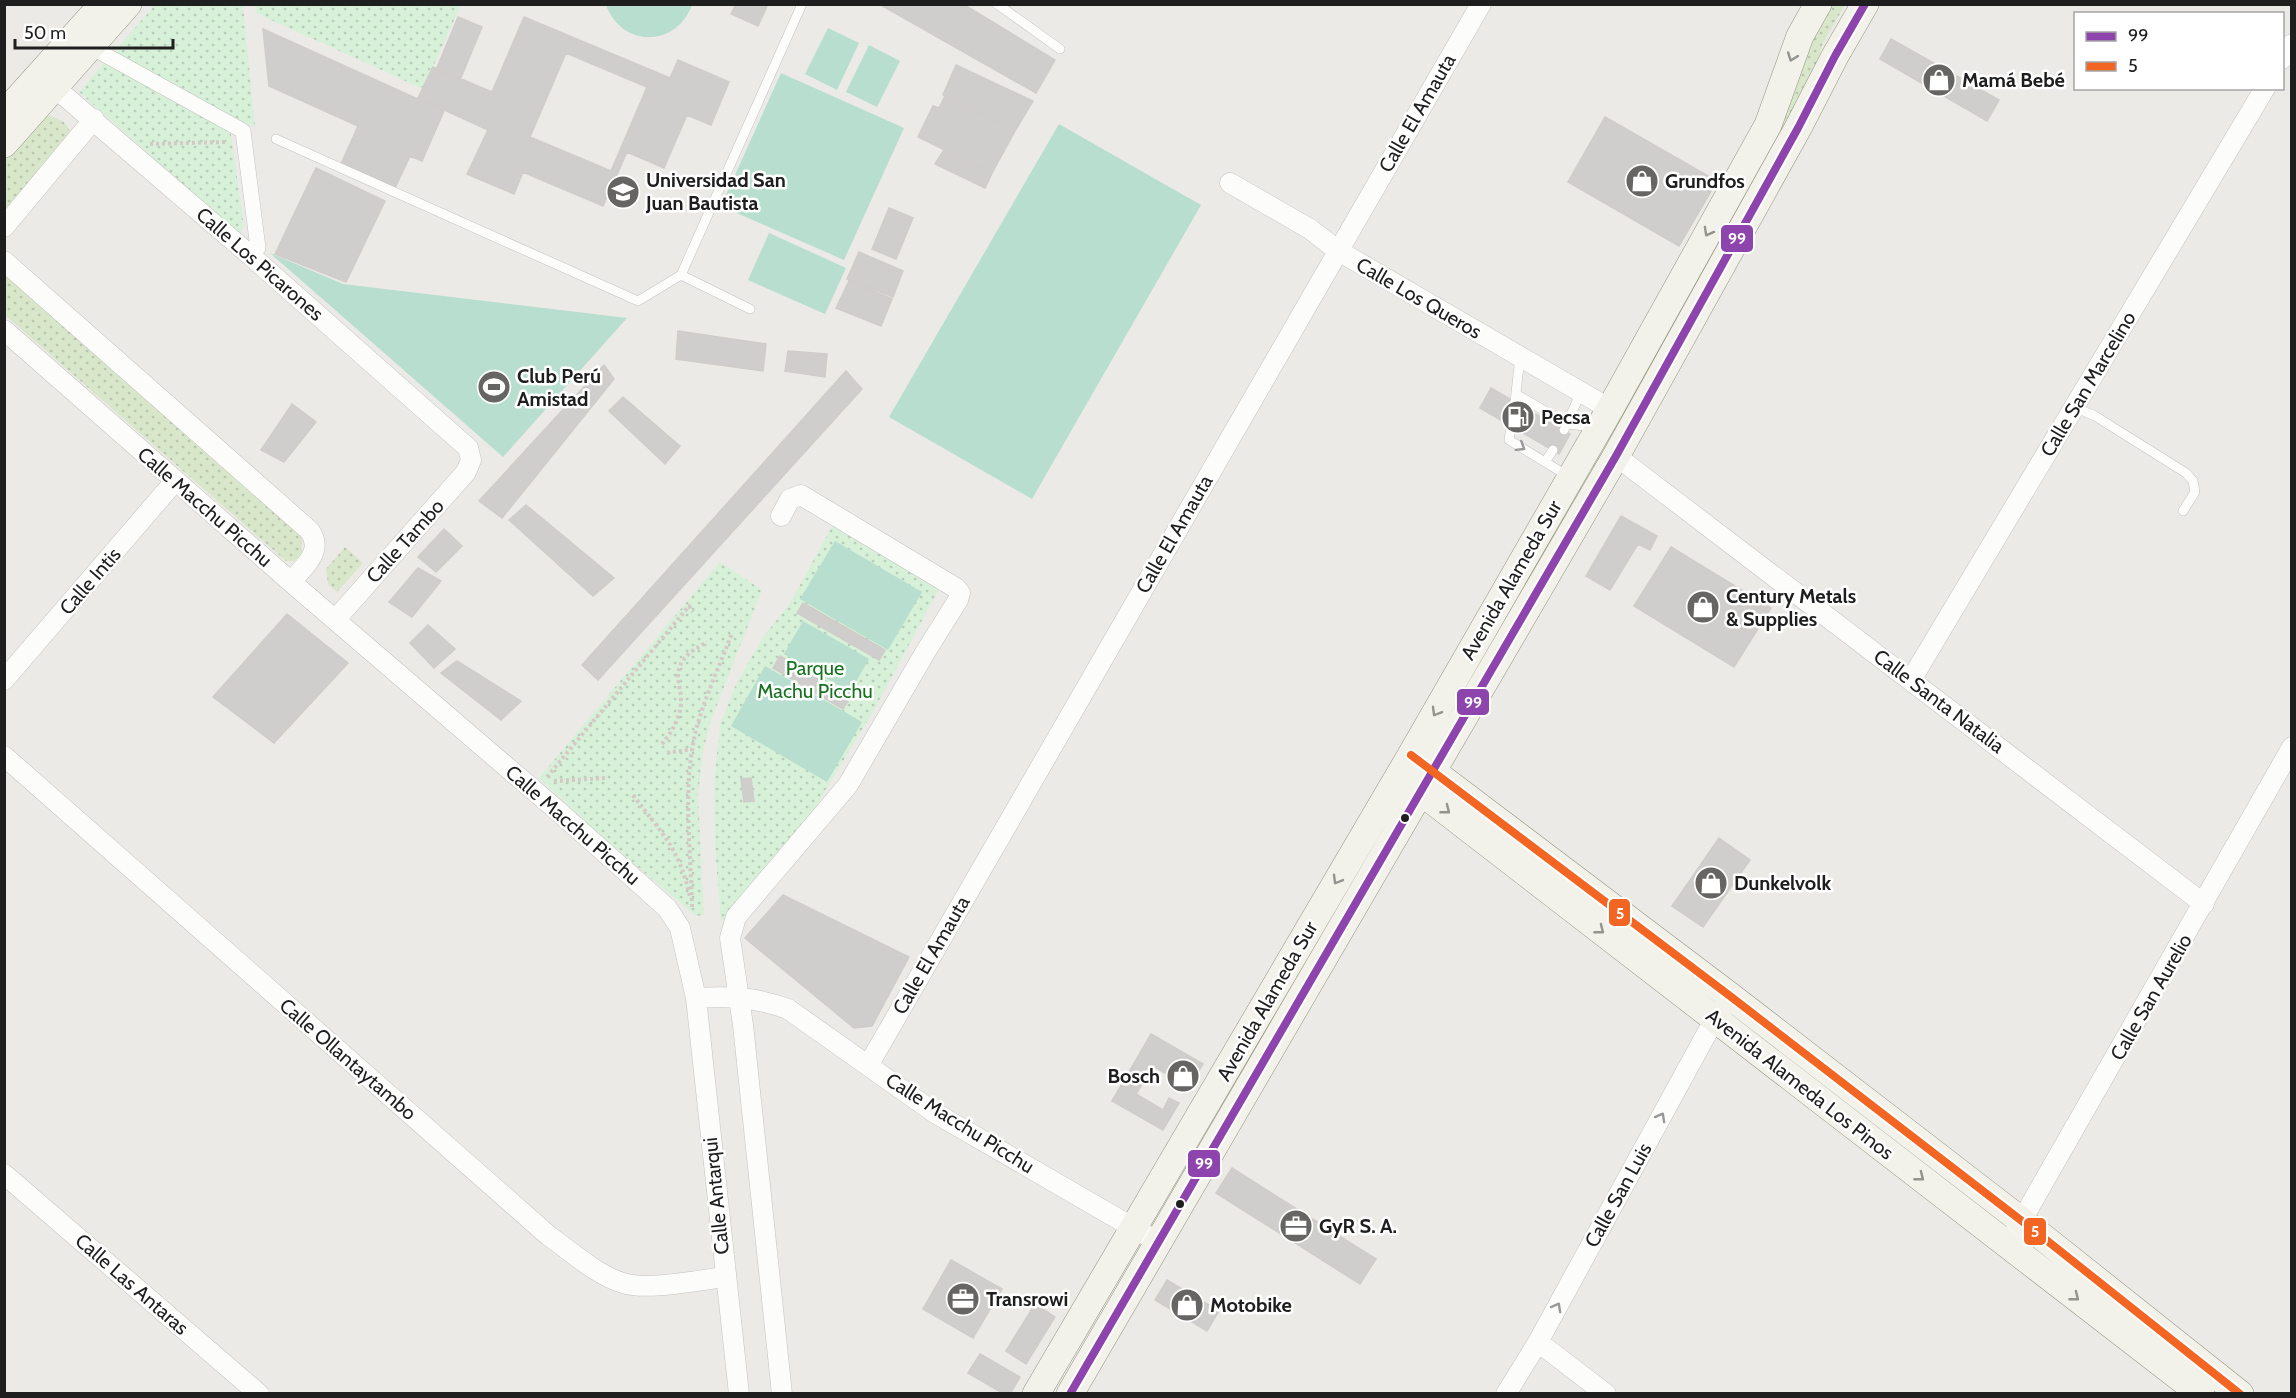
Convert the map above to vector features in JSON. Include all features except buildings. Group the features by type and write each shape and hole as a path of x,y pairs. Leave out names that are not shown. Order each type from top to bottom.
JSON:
{"main road":[{"path":"4,144 47,80 103,4"},
{"path":"4,114 91,47 128,4"},
{"name":"Avenida Alameda Sur","path":"1070,1394 1158,1242 1416,773 1570,478 1768,125 1800,36 1818,4"},
{"name":"Avenida Alameda Sur","path":"1036,1394 1134,1228 1616,456 1865,4"},
{"name":"Avenida Alameda Los Pinos","path":"1416,773 1730,996 2240,1394"},
{"name":"Avenida Alameda Los Pinos","path":"1416,773 1717,1020 2200,1394"}],"street":[{"name":"Calle El Amauta","path":"869,1064 1480,4"},
{"path":"2284,57 2292,44"},
{"path":"91,47 243,131 258,248 250,255"},
{"name":"Calle Los Picarones","path":"47,80 94,118 468,448 471,460"},
{"name":"Calle San Marcelino","path":"1911,680 2264,90"},
{"path":"4,227 94,118"},
{"name":"Calle Los Queros","path":"1230,183 1310,229 1337,250 1581,392 1604,418"},
{"path":"4,261 310,531 316,547 314,554 291,582"},
{"name":"Calle Macchu Picchu","path":"4,330 667,908 680,928 696,998 737,996 766,1001 788,1009 869,1064 935,1113 1158,1242"},
{"name":"Calle Santa Natalia","path":"1616,456 2204,904"},
{"name":"Calle Tambo","path":"335,620 466,472 471,460"},
{"name":"Calle Intis","path":"4,680 175,481"},
{"path":"781,516 790,499 801,495 956,588 960,593 848,785 736,917 730,938 744,1037 782,1394"},
{"name":"Calle San Aurelio","path":"2007,1245 2292,747"},
{"name":"Calle Ollantaytambo","path":"4,756 549,1236 605,1276 625,1284 654,1285 725,1277"},
{"name":"Calle San Luis","path":"1506,1394 1538,1342 1707,1033 1730,996"},
{"name":"Calle Antarqui","path":"696,998 739,1394"},
{"name":"Calle Las Antaras","path":"4,1174 259,1394"},
{"path":"1538,1342 1606,1394"}],"lane":[{"path":"276,139 638,301 681,275 802,4"},
{"path":"997,4 1060,49"},
{"path":"681,275 750,309"},
{"path":"1520,357 1515,398 1566,427 1604,418"},
{"path":"1566,427 1581,392"},
{"path":"2074,407 2095,416 2186,473 2193,481 2195,492 2183,511"},
{"path":"1511,426 1509,440 1570,478"},
{"path":"1545,462 1553,450"}],"path":[{"path":"140,144 245,142"},
{"path":"557,787 546,778 689,606 693,612"},
{"path":"692,907 689,783 692,749 704,708 732,633"},
{"path":"662,744 677,721 681,702 677,677 680,666 686,657 707,642"},
{"path":"667,753 692,749"},
{"path":"550,781 607,778"},
{"path":"633,795 664,832 678,855 686,876 692,907"},
{"path":"684,899 692,907"}],"green space":[{"path":"155,5 243,5 255,127 228,115 244,226 241,232 237,232 79,92"},
{"path":"255,5 461,5 423,89 256,13"},
{"path":"606,5 692,5 684,19 674,29 662,35 649,37 636,35 624,29 614,19"},
{"path":"1831,5 1845,5 1823,43 1794,132 1439,743 1430,738 1773,145 1810,39"},
{"path":"828,28 859,43 837,90 805,74"},
{"path":"869,45 900,61 877,107 846,92"},
{"path":"781,73 904,128 844,260 721,206"},
{"path":"48,116 62,121 70,134 5,210 5,158 36,122"},
{"path":"1059,124 1201,205 1032,499 889,417"},
{"path":"769,233 846,268 825,314 748,280"},
{"name":"Club Perú Amistad","path":"270,253 343,284 627,318 503,457"},
{"path":"5,272 302,534 302,555 294,561 286,561 5,315"},
{"name":"Parque Machu Picchu","path":"832,526 939,589 874,710 805,824 735,911 721,922 715,847 714,782 720,725 736,684 763,637 789,605"},
{"path":"835,541 922,592 888,650 800,599"},
{"path":"345,547 363,563 337,592 328,584 326,569"},
{"name":"Parque Machu Picchu","path":"720,562 762,590 710,723 703,752 698,796 704,915 696,916 608,842 539,778"},
{"path":"803,621 869,659 850,692 784,654"},
{"path":"765,666 862,722 827,782 731,726"}],"transit line":[{"name":"99","path":"1070,1394 1616,456 1865,4"},
{"name":"5","path":"1411,755 1730,996 2040,1235 2240,1394"}],"place":[{"name":"Mamá Bebé","path":"1939,80"},
{"name":"Grundfos","path":"1642,181"},
{"name":"Universidad San Juan Bautista","path":"623,192"},
{"name":"Club Perú Amistad","path":"494,387"},
{"name":"Pecsa","path":"1518,417"},
{"name":"Century Metals & Supplies","path":"1703,607"},
{"name":"Dunkelvolk","path":"1711,883"},
{"name":"Bosch","path":"1183,1076"},
{"name":"GyR S. A.","path":"1296,1226"},
{"name":"Transrowi","path":"963,1299"},
{"name":"Motobike","path":"1187,1305"}]}
